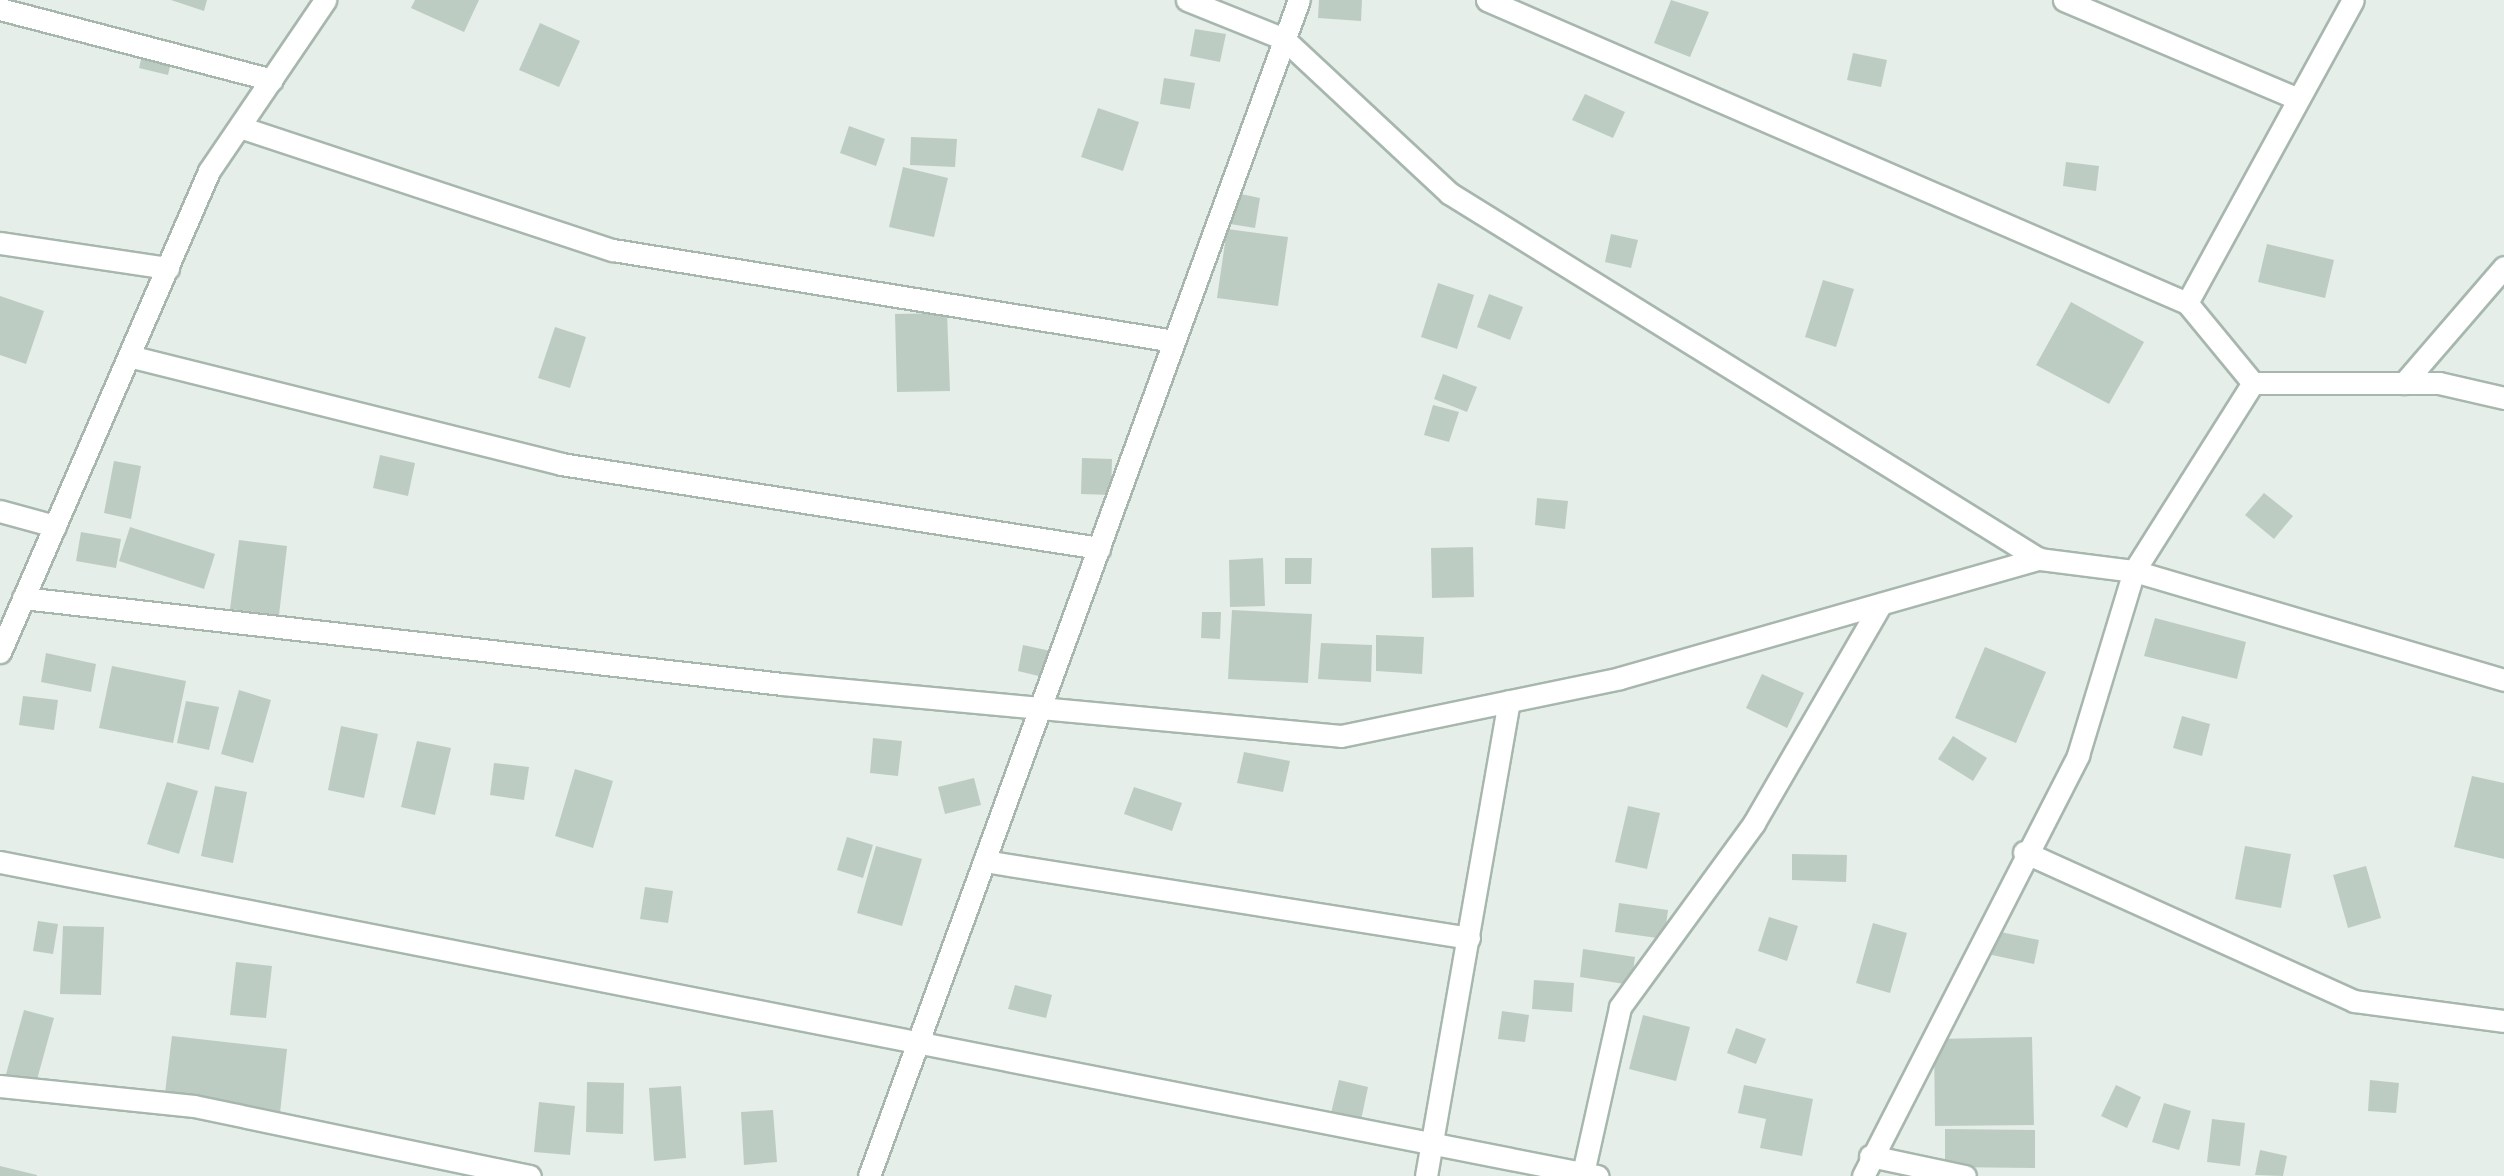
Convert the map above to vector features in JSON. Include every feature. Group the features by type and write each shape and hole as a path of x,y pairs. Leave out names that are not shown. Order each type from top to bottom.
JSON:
{"street":[{"path":"0,652 209,171 326,0"},
{"path":"1187,0 1284,39 1449,193 2039,559"},
{"path":"869,1176 1299,0"},
{"path":"1487,0 2187,303 2253,383"},
{"path":"2064,0 2298,99"},
{"path":"2187,303 2353,0"},
{"path":"0,9 272,80"},
{"path":"240,127 613,250 1174,341"},
{"path":"0,243 168,268"},
{"path":"2404,383 2504,267"},
{"path":"129,356 561,464 1099,548"},
{"path":"2253,383 2440,383 2504,398"},
{"path":"1965,1176 1866,1166 2024,852 2078,755 2134,571 2253,383"},
{"path":"0,511 55,526"},
{"path":"23,598 782,684 1341,736 1620,678 2039,559 2134,571 2504,680"},
{"path":"0,862 1590,1175 1620,1007 1754,823 1881,604"},
{"path":"1426,1176 1434,1144 1509,701"},
{"path":"2024,852 2354,1001 2504,1021"},
{"path":"984,862 1469,938"},
{"path":"0,1086 194,1106 530,1176"}],"building":[{"path":"171,0 207,0 204,11"},
{"path":"415,0 479,0 464,32 411,8"},
{"path":"1319,0 1362,0 1361,21 1318,18"},
{"path":"1671,0 1709,12 1690,57 1654,43"},
{"path":"540,23 580,41 559,87 519,70"},
{"path":"1195,29 1226,34 1220,62 1190,56"},
{"path":"146,39 175,46 168,75 139,68"},
{"path":"1853,53 1887,60 1881,87 1847,80"},
{"path":"1164,78 1195,83 1190,109 1160,104"},
{"path":"1585,94 1625,112 1613,138 1572,120"},
{"path":"1098,108 1139,122 1123,171 1081,157"},
{"path":"849,126 885,139 876,166 840,153"},
{"path":"911,137 957,139 955,167 910,165"},
{"path":"2066,162 2099,166 2096,191 2063,186"},
{"path":"903,167 948,178 934,237 889,227"},
{"path":"1236,193 1260,198 1255,228 1230,224"},
{"path":"1227,229 1288,237 1278,306 1217,298"},
{"path":"1611,234 1638,240 1631,268 1605,262"},
{"path":"2267,244 2334,260 2325,298 2258,282"},
{"path":"1823,280 1854,289 1836,347 1805,337"},
{"path":"1438,283 1474,295 1457,349 1421,337"},
{"path":"1489,294 1523,307 1510,340 1477,327"},
{"path":"0,296 44,311 26,364 0,355"},
{"path":"2071,302 2144,342 2109,404 2036,365"},
{"path":"947,313 950,391 897,392 895,314"},
{"path":"555,327 586,337 570,388 538,378"},
{"path":"1443,374 1477,387 1467,412 1434,399"},
{"path":"1433,405 1459,412 1449,442 1424,435"},
{"path":"380,455 415,463 408,496 373,488"},
{"path":"1082,458 1112,459 1111,495 1081,494"},
{"path":"114,461 141,466 131,519 104,513"},
{"path":"2264,493 2293,516 2274,539 2245,515"},
{"path":"1537,498 1568,501 1565,529 1535,525"},
{"path":"130,527 215,554 204,589 119,561"},
{"path":"81,532 121,539 116,568 76,561"},
{"path":"239,540 287,546 279,615 230,609"},
{"path":"1473,547 1474,597 1432,598 1431,548"},
{"path":"1263,558 1265,606 1230,607 1229,560"},
{"path":"1285,558 1312,558 1311,584 1285,584"},
{"path":"1232,610 1312,614 1308,683 1228,679"},
{"path":"1202,612 1221,612 1220,639 1201,638"},
{"path":"2155,618 2246,642 2237,679 2144,656"},
{"path":"1376,635 1424,637 1422,674 1376,671"},
{"path":"1321,643 1372,645 1371,682 1318,679"},
{"path":"1023,645 1069,655 1063,682 1018,671"},
{"path":"1985,647 2046,672 2016,743 1955,718"},
{"path":"46,653 96,664 91,692 41,682"},
{"path":"112,666 186,681 173,743 99,728"},
{"path":"1762,674 1804,693 1787,728 1746,708"},
{"path":"239,690 271,700 253,763 221,754"},
{"path":"23,696 58,700 54,730 19,725"},
{"path":"186,701 219,707 209,750 177,743"},
{"path":"2182,716 2210,724 2202,756 2173,748"},
{"path":"341,726 378,734 364,798 328,790"},
{"path":"1953,736 1987,758 1973,781 1938,759"},
{"path":"873,738 902,741 898,776 870,773"},
{"path":"417,741 451,748 435,815 401,807"},
{"path":"1244,752 1290,761 1283,792 1237,783"},
{"path":"494,763 529,767 524,800 490,795"},
{"path":"575,769 613,781 593,848 555,836"},
{"path":"2472,776 2504,783 2504,859 2454,847"},
{"path":"974,778 981,805 945,814 938,787"},
{"path":"167,782 198,791 179,854 147,844"},
{"path":"215,786 247,792 233,863 201,856"},
{"path":"1134,787 1182,803 1172,831 1124,814"},
{"path":"1628,806 1660,813 1647,869 1615,862"},
{"path":"847,837 873,845 863,878 837,870"},
{"path":"876,846 922,859 902,926 857,913"},
{"path":"2245,846 2291,854 2281,908 2235,899"},
{"path":"1792,854 1847,855 1846,882 1792,880"},
{"path":"2366,866 2381,918 2348,928 2333,875"},
{"path":"645,887 673,891 668,923 640,919"},
{"path":"1619,903 1668,910 1664,939 1615,932"},
{"path":"1769,917 1798,926 1787,961 1758,951"},
{"path":"38,921 58,924 53,954 33,951"},
{"path":"1873,923 1907,933 1890,993 1856,983"},
{"path":"63,926 104,927 101,995 60,994"},
{"path":"1996,931 2039,940 2034,964 1992,955"},
{"path":"1583,949 1635,957 1631,985 1580,977"},
{"path":"236,962 272,966 266,1018 230,1015"},
{"path":"1534,980 1574,983 1572,1012 1532,1009"},
{"path":"1015,985 1052,995 1046,1018 1008,1009"},
{"path":"24,1010 54,1018 33,1094 3,1085"},
{"path":"1502,1011 1529,1015 1525,1042 1498,1039"},
{"path":"1643,1015 1690,1027 1676,1081 1629,1069"},
{"path":"1736,1028 1766,1039 1756,1064 1727,1053"},
{"path":"172,1036 287,1049 280,1113 164,1101"},
{"path":"2032,1037 2034,1125 1935,1126 1934,1039"},
{"path":"1339,1080 1368,1087 1361,1120 1331,1113"},
{"path":"2370,1080 2399,1083 2396,1113 2368,1111"},
{"path":"587,1082 624,1083 623,1134 586,1132"},
{"path":"1744,1085 1813,1099 1802,1156 1760,1148 1766,1119 1738,1113"},
{"path":"2116,1085 2141,1097 2127,1128 2101,1116"},
{"path":"681,1086 686,1158 654,1161 649,1088"},
{"path":"539,1102 575,1106 570,1155 534,1152"},
{"path":"2164,1103 2191,1111 2179,1150 2152,1142"},
{"path":"773,1110 777,1162 744,1165 741,1112"},
{"path":"2212,1119 2245,1123 2240,1166 2207,1162"},
{"path":"1945,1129 2035,1130 2035,1168 1945,1167"},
{"path":"2260,1150 2287,1156 2283,1176 2255,1175"},
{"path":"0,1166 37,1175 37,1176 0,1176"}]}
